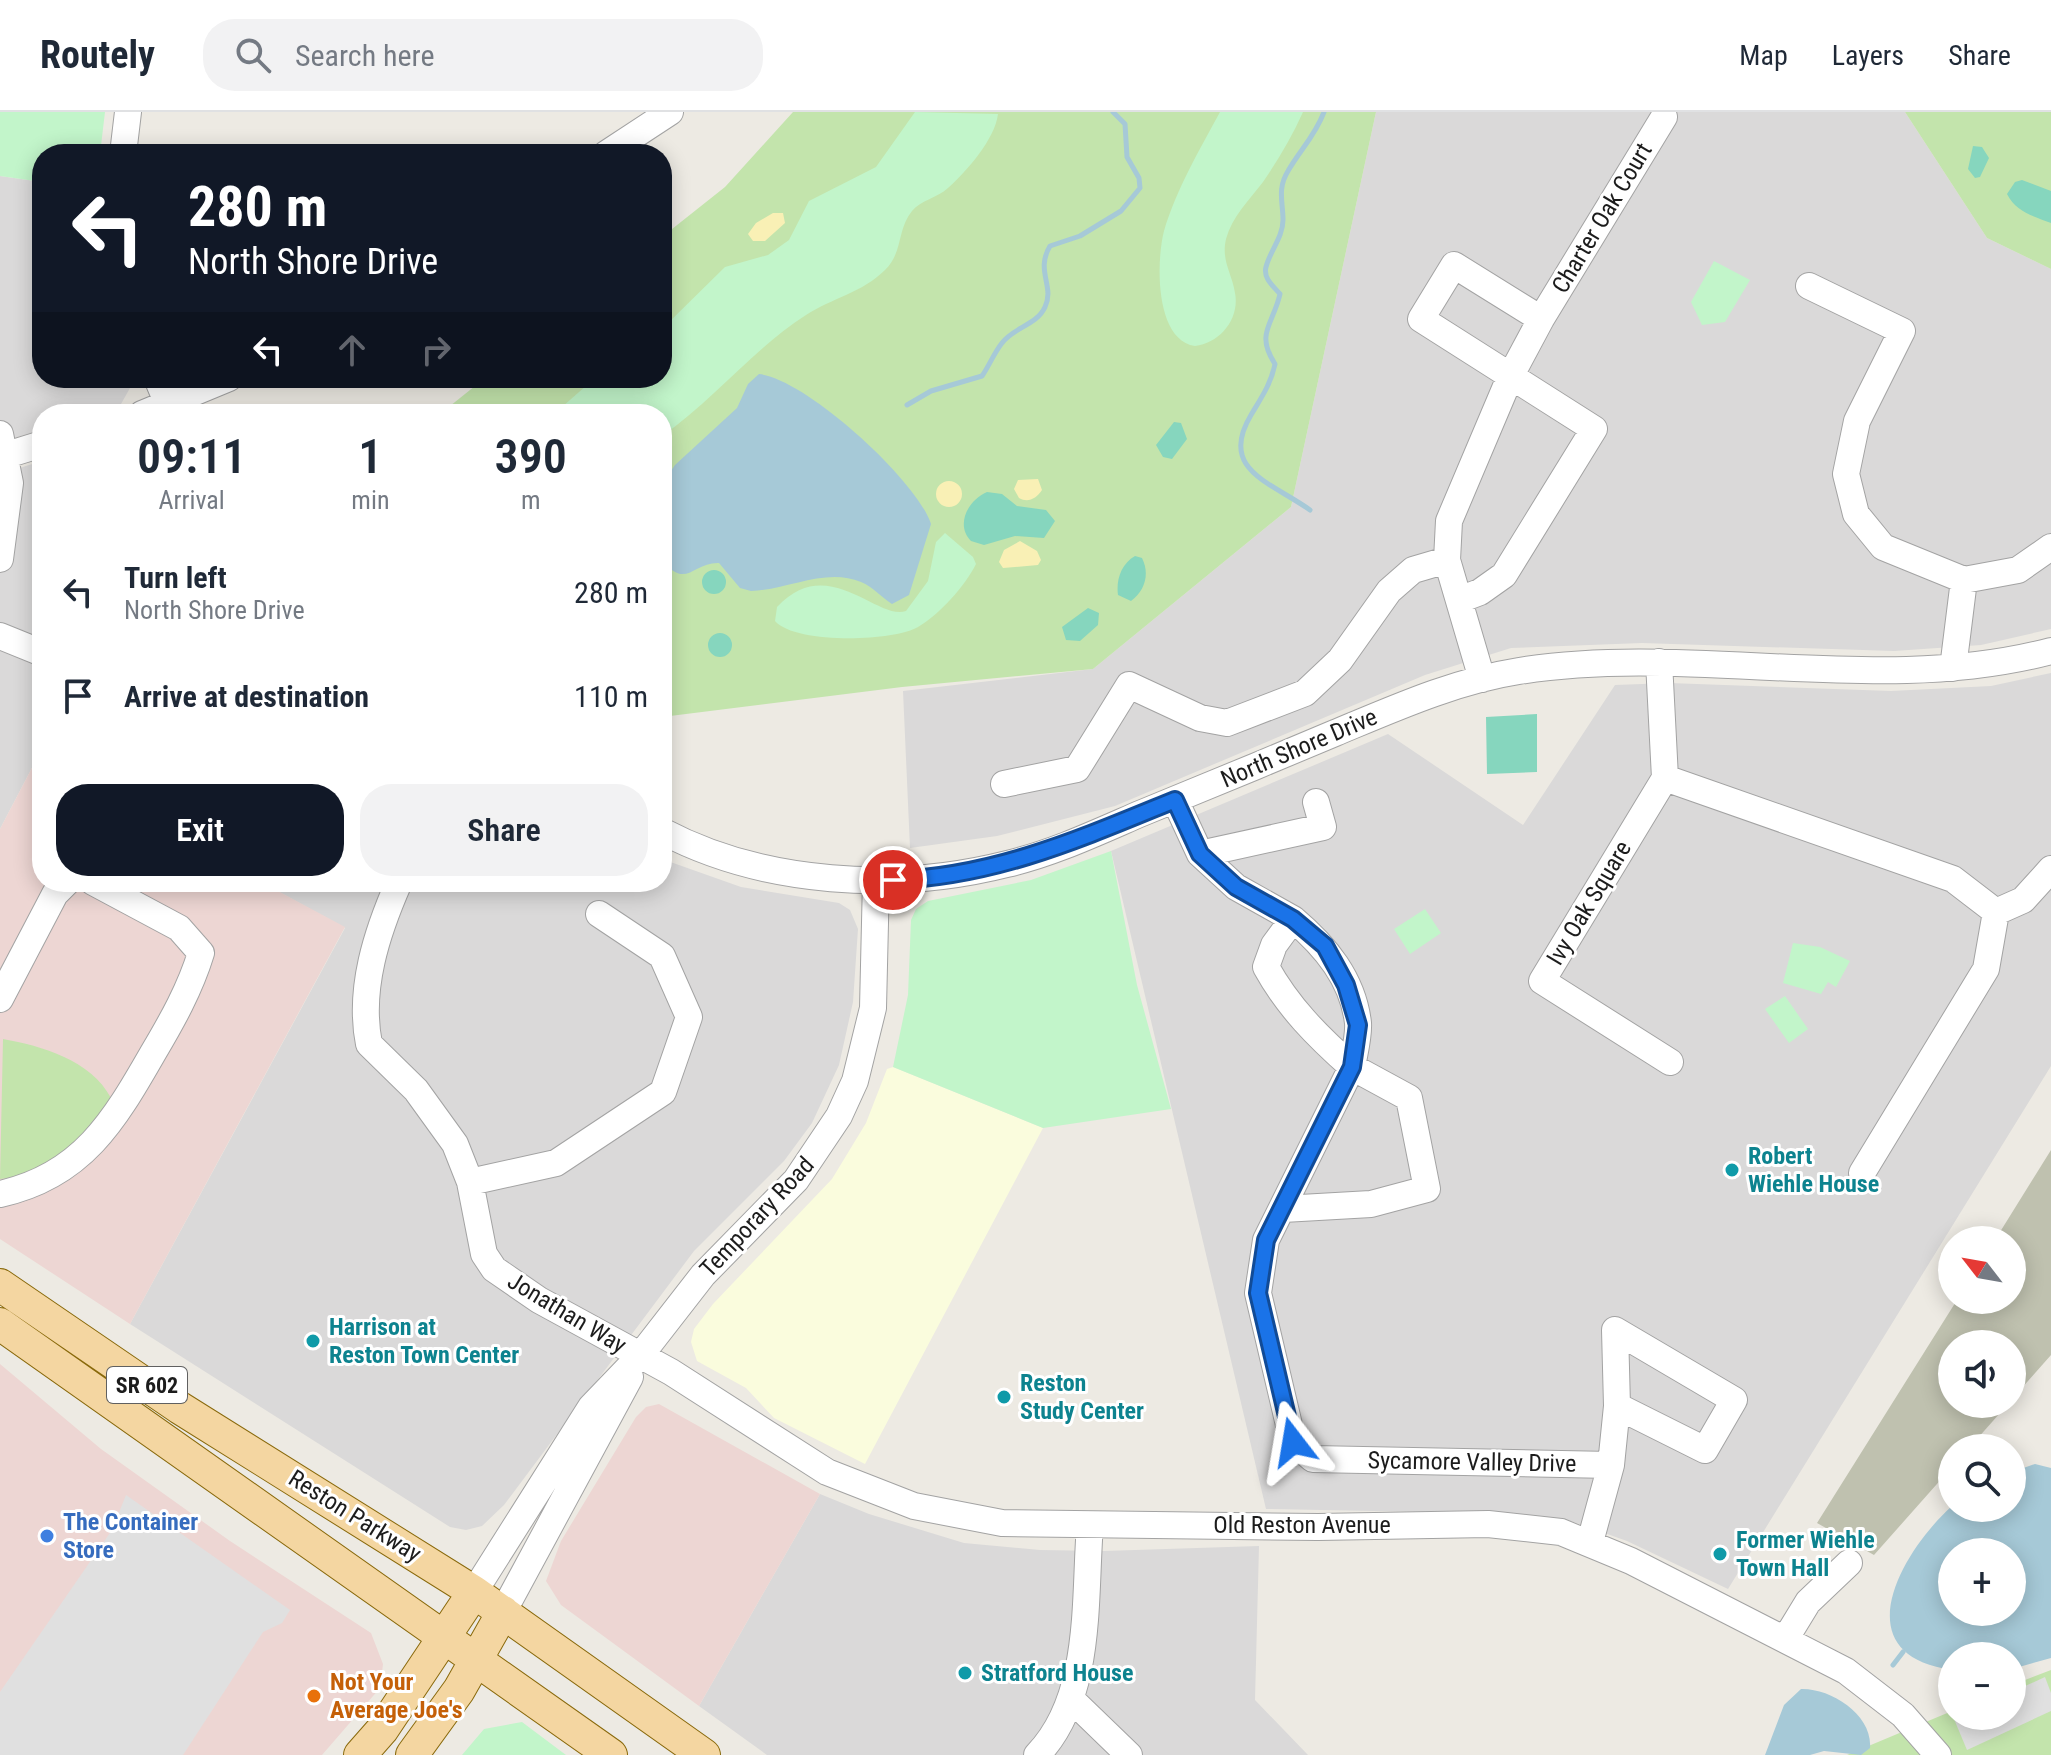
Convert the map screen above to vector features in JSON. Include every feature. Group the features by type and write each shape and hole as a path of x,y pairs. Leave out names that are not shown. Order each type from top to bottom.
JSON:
{"main road":[{"name":"Reston Parkway","path":"0,1285 180,1408 474,1592 704,1755"},
{"name":"Reston Parkway","path":"0,1324 611,1755"},
{"path":"360,1755 446,1638 474,1592"},
{"path":"412,1755 477,1660 503,1612"}],"street":[{"path":"124,144 128,112"},
{"path":"621,144 670,112"},
{"name":"Charter Oak Court","path":"1482,679 1447,560 1449,521 1510,377 1662,114"},
{"name":"Charter Oak Court","path":"1459,600 1480,592 1504,575 1594,429 1421,319 1454,265 1541,319"},
{"path":"1809,286 1902,331 1857,421 1846,474 1856,514 1883,547 1964,580 2018,570 2051,547"},
{"path":"181,404 211,388"},
{"path":"0,559 9,505 2,448 32,445"},
{"path":"1004,784 1077,769 1129,685 1200,718 1227,723 1305,693 1340,660 1389,591 1413,570 1447,560"},
{"path":"1953,668 1964,580"},
{"path":"0,636 32,649"},
{"name":"North Shore Drive","path":"672,835 735,859 781,870 876,880 960,874 1055,850 1421,697 1482,679 1563,664 1659,662 1953,668 2051,651"},
{"path":"1659,662 1665,778 1953,879 1996,912"},
{"name":"Ivy Oak Square","path":"1665,778 1542,981 1670,1062"},
{"name":"Sycamore Valley Drive","path":"1175,800 1200,854 1236,887 1293,919 1325,946 1346,985 1358,1025 1352,1067 1266,1240 1258,1293 1293,1442 1313,1459 1611,1465"},
{"path":"1200,854 1323,827 1316,802"},
{"path":"1996,912 2023,900 2051,869"},
{"name":"Temporary Road","path":"474,1592 591,1407 640,1356 703,1275 796,1180 839,1116 855,1081 873,1008 876,880"},
{"path":"0,999 57,892"},
{"path":"0,1194 29,1188 75,1160 112,1123 178,1011 201,953 179,928 112,892"},
{"name":"Jonathan Way","path":"394,892 381,922 365,1005 369,1044 435,1112 455,1144 470,1182 484,1254 494,1269 539,1300 640,1356"},
{"path":"1862,1173 1986,969 1996,912"},
{"path":"470,1182 556,1163 663,1092 689,1017 662,956 599,914"},
{"path":"1283,1209 1371,1204 1427,1189 1409,1098 1352,1067 1291,1005 1266,967 1274,945 1293,919"},
{"name":"Sycamore Valley Drive","path":"1590,1542 1611,1465 1617,1406 1615,1330 1734,1400 1705,1450 1617,1406"},
{"name":"Temporary Road","path":"503,1612 527,1564 589,1458 640,1356"},
{"name":"Old Reston Avenue","path":"640,1356 671,1372 801,1458 871,1491 959,1517 1030,1525 1318,1527 1488,1524 1530,1526 1590,1542 1786,1638 1846,1671 1903,1715 1938,1755"},
{"path":"1037,1755 1071,1699 1082,1646 1090,1525"},
{"path":"1786,1638 1808,1602 1849,1563"},
{"path":"1071,1699 1129,1755"}],"shaded area":[{"path":"1376,112 1905,112 1987,238 2051,269 2051,629 1981,645 1894,651 1642,643 1511,648 1425,675 1115,806 997,836 910,848 903,691 1093,669 1291,507"},
{"path":"0,176 32,181 32,388 130,388 121,404 32,404 32,433 0,442"},
{"path":"32,464 32,768 0,829 0,474"},
{"path":"2051,673 2051,1066 1952,1226 1938,1226 1938,1249 1728,1589 1627,1541 1565,1519 1477,1513 1266,1509 1111,851 1388,734 1523,825 1615,685 1669,683 1891,691 1991,686"},
{"path":"32,768 32,892 280,892 345,927 130,1324 0,1239 0,829"},
{"path":"672,863 741,887 839,903 850,910 858,929 853,1002 839,1065 812,1123 784,1161 694,1251 504,1505 482,1526 466,1530 450,1527 130,1324 345,928 279,892 672,892"},
{"path":"893,1067 1043,1128 865,1464 774,1418 746,1388 697,1361 691,1342 694,1329 713,1304 832,1179 866,1123 887,1069"},
{"path":"2051,1150 2051,1355 2026,1383 2026,1330 1938,1330 1948,1314 2026,1314 2026,1226 2004,1226"},
{"path":"1938,1330 1938,1418 1996,1418 1981,1434 1938,1434 1938,1483 1874,1555 1817,1523"},
{"path":"0,1364 101,1449 230,1541 371,1633 383,1664 380,1688 322,1755 0,1755"},
{"path":"659,1404 820,1494 699,1706 561,1605 546,1581 561,1541 636,1417 646,1407"},
{"path":"820,1494 869,1514 964,1543 1040,1550 1104,1551 1259,1546 1255,1700 1308,1755 767,1755 699,1706"},
{"path":"126,1495 290,1610 282,1623 263,1632 183,1755 0,1755 0,1692 112,1530"},
{"path":"2045,1677 2051,1693 2051,1711 2026,1723 2026,1686"},
{"path":"1959,1730 2010,1730 1967,1750"}],"green space":[{"path":"0,112 105,112 101,144 32,144 32,181 0,176"},
{"path":"793,112 1376,112 1291,507 1093,669 902,687 672,716 672,404 452,404 472,388 672,388 672,229 725,187"},
{"path":"915,112 998,114 992,134 963,173 944,191 912,211 904,225 895,256 885,270 857,290 816,309 787,328 672,429 672,404 565,404 584,388 672,388 672,319 725,267 768,255 789,240 809,201 876,167"},
{"path":"1220,112 1303,112 1274,165 1232,223 1226,239 1225,254 1236,303 1231,320 1220,335 1195,346 1182,341 1172,330 1166,315 1160,279 1161,245 1182,185"},
{"path":"1905,112 2051,112 2051,269 1987,238"},
{"path":"1973,146 1982,147 1989,158 1980,177 1975,178 1968,169"},
{"path":"2022,180 2051,191 2051,223 2026,213 2011,200 2007,194 2015,182"},
{"path":"1714,261 1750,280 1725,322 1702,325 1691,302"},
{"path":"1174,422 1181,423 1187,439 1172,459 1163,457 1156,445"},
{"path":"987,492 1002,494 1017,506 1046,510 1055,521 1044,538 1015,536 984,545 971,541 964,528 966,514 974,501"},
{"path":"945,533 973,557 976,564 951,599 918,627 888,636 844,638 802,634 775,621 777,607 796,592 815,586 833,587 881,607 906,611 928,581 936,542"},
{"path":"1135,556 1142,558 1146,576 1140,592 1131,601 1118,595 1118,584 1123,568"},
{"path":"714,570 723,573 726,582 723,591 714,594 705,591 702,582 705,573"},
{"path":"1088,608 1099,613 1098,625 1080,641 1066,640 1062,627"},
{"path":"720,633 729,636 732,645 729,654 720,657 711,654 708,645 711,636"},
{"path":"1537,714 1537,772 1487,774 1486,717"},
{"path":"1111,851 1137,985 1171,1109 1043,1128 893,1067 908,995 911,920 916,909 928,901 1031,880"},
{"path":"1425,909 1441,933 1410,954 1394,929"},
{"path":"1793,943 1820,947 1850,961 1836,987 1828,982 1821,994 1783,983"},
{"path":"1785,996 1808,1029 1789,1043 1765,1009"},
{"path":"3,1039 49,1051 78,1064 102,1085 111,1098 92,1128 66,1153 34,1171 0,1179"},
{"path":"2051,1670 2051,1755 1847,1755 1938,1717 1938,1730 2026,1730 2026,1680"},
{"path":"522,1722 566,1755 462,1755 484,1729"}],"sand":[{"path":"773,213 783,213 785,223 765,241 753,241 748,234 756,223"},
{"path":"1038,479 1042,490 1037,496 1029,500 1019,498 1014,489 1018,480"},
{"path":"949,481 958,485 962,494 958,503 949,507 940,503 936,494 940,485"},
{"path":"1020,541 1037,551 1041,560 1038,565 1003,568 999,562 1004,550"}],"water":[{"path":"759,374 804,393 857,434 922,505 931,524 909,595 892,604 861,582 834,577 751,591 740,588 719,563 683,574 672,569 672,469 737,408 748,384"},
{"path":"2035,1464 2051,1468 2051,1658 2026,1665 2026,1642 1938,1642 1938,1666 1919,1661 1899,1645 1890,1624 1892,1600 1900,1575 1938,1521 2026,1522 2026,1467"},
{"path":"1801,1689 1825,1693 1848,1706 1865,1725 1870,1748 1861,1755 1824,1751 1810,1755 1765,1755 1784,1705"}],"waterway":[{"path":"907,405 931,391 982,376 1002,343 1037,318 1045,307 1048,292 1044,263 1050,246 1080,236 1121,211 1140,188 1139,178 1127,157 1125,124 1113,112"},
{"path":"1310,510 1254,473 1245,462 1241,449 1242,434 1275,364 1266,344 1266,336 1280,294 1269,282 1265,271 1282,226 1283,184 1324,112"},
{"path":"1893,1665 1903,1652"}],"place":[{"name":"Robert Wiehle House","path":"1732,1170"},
{"name":"Harrison at Reston Town Center","path":"313,1341"},
{"name":"Reston Study Center","path":"1004,1397"},
{"name":"The Container Store","path":"47,1536"},
{"name":"Former Wiehle Town Hall","path":"1720,1554"},
{"name":"Stratford House","path":"965,1673"},
{"name":"Not Your Average Joe's","path":"314,1696"}],"route":[{"path":"893,880 960,874 1007,864 1055,850 1175,800 1200,854 1236,887 1293,919 1325,946 1346,985 1358,1025 1352,1067 1266,1240 1258,1293 1293,1442"}]}
